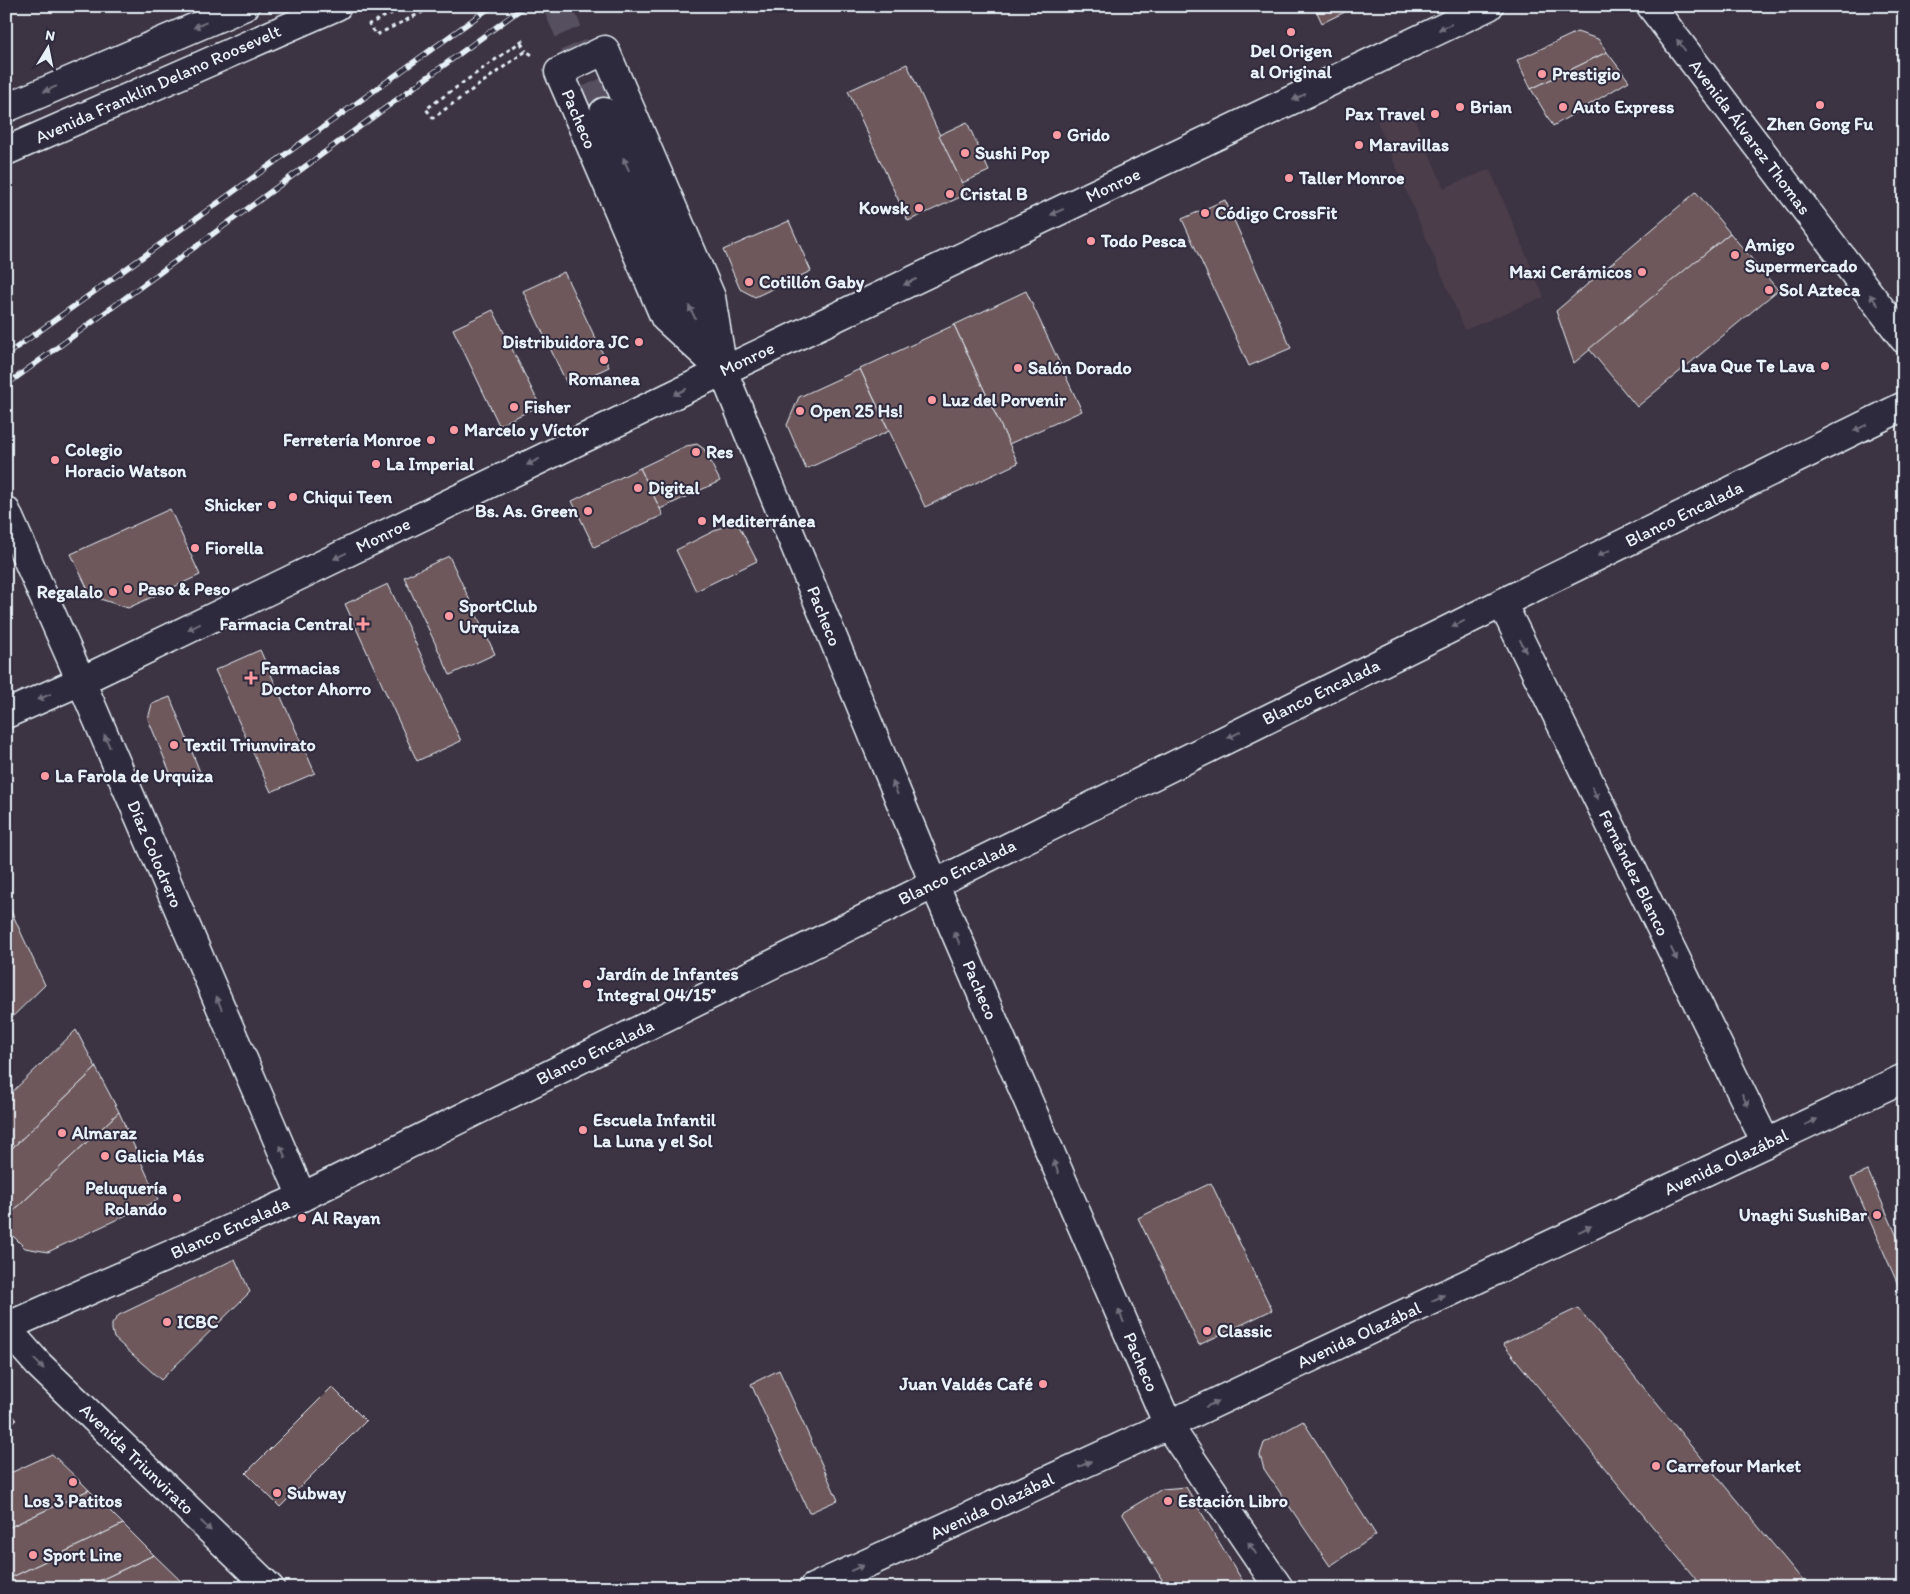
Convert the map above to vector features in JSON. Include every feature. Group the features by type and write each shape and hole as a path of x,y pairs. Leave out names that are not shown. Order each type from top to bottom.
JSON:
{"street":[{"name":"Avenida Franklin Delano Roosevelt","path":"6,108 244,6"},
{"name":"Avenida Franklin Delano Roosevelt","path":"6,150 337,6"},
{"name":"Monroe","path":"6,714 81,681 723,370 1489,6"},
{"name":"Avenida Álvarez Thomas","path":"1651,6 1904,338"},
{"name":"Pacheco","path":"605,50 711,297 723,370 665,318 559,72 605,50"},
{"name":"Pacheco","path":"604,112 690,310 723,370 934,883 1168,1425 1279,1588"},
{"name":"Blanco Encalada","path":"6,1327 302,1197 934,883 1904,406"},
{"name":"Díaz Colodrero","path":"6,511 81,681 302,1197"},
{"name":"Fernández Blanco","path":"1502,603 1766,1143"},
{"name":"Avenida Olazábal","path":"813,1588 1168,1425 1904,1078"},
{"name":"Avenida Triunvirato","path":"6,1327 38,1364 270,1588"}],"path":[{"path":"407,6 369,24 376,35 435,6"},
{"path":"526,52 433,118 426,109 522,41 526,52 559,72"}],"shaded area":[{"path":"1410,108 1444,188 1490,169 1544,297 1465,330 1377,122"}],"building":[{"path":"1314,6 1342,6 1345,12 1322,23"},
{"path":"1342,6 1358,6 1345,12"},
{"name":"Prestigio","path":"1577,32 1598,39 1607,52 1531,89 1517,60"},
{"name":"Auto Express","path":"1607,52 1629,81 1553,126 1531,89"},
{"path":"907,64 967,194 908,221 848,91"},
{"name":"Sushi Pop","path":"967,122 989,171 962,183 939,135"},
{"name":"Maxi Cerámicos","path":"1696,192 1730,233 1574,363 1556,311"},
{"path":"1225,200 1291,348 1249,366 1182,219"},
{"path":"789,221 811,271 755,297 740,289 723,250"},
{"path":"1730,233 1778,290 1637,407 1589,349"},
{"path":"564,272 609,367 568,386 523,291"},
{"name":"Salón Dorado","path":"1026,291 1082,411 1009,444 954,325"},
{"path":"493,310 540,406 499,425 453,329"},
{"name":"Luz del Porvenir","path":"954,325 1018,463 925,507 860,369"},
{"path":"860,369 889,431 806,469 787,425 799,397"},
{"path":"697,444 704,449 720,481 660,509 640,468 686,446"},
{"path":"640,468 663,515 594,547 572,501"},
{"path":"170,509 200,575 128,608 91,596 71,554"},
{"path":"736,520 757,561 696,591 676,550"},
{"name":"SportClub Urquiza","path":"449,556 495,654 450,675 404,577"},
{"path":"388,584 461,741 417,761 345,604"},
{"path":"260,650 315,773 271,792 215,670"},
{"name":"Textil Triunvirato","path":"170,697 200,772 174,782 148,719 152,704"},
{"path":"6,900 45,985 6,1023"},
{"path":"76,1030 96,1068 6,1154 6,1098"},
{"name":"Almaraz","path":"96,1068 119,1112 6,1218 6,1154"},
{"name":"Galicia Más","path":"119,1112 158,1200 48,1252 25,1248 6,1229 6,1218"},
{"name":"Unaghi SushiBar","path":"1868,1171 1904,1252 1904,1287 1900,1289 1851,1178"},
{"path":"1211,1183 1272,1310 1199,1345 1138,1218"},
{"name":"ICBC","path":"235,1259 250,1292 161,1380 114,1338 112,1324 119,1315"},
{"name":"Carrefour Market","path":"1578,1308 1809,1588 1703,1588 1503,1344"},
{"path":"779,1370 838,1500 809,1513 751,1384"},
{"path":"332,1387 366,1421 280,1507 246,1473"},
{"path":"6,1408 17,1420 6,1425"},
{"path":"1303,1421 1376,1535 1330,1566 1264,1469 1260,1455 1264,1443"},
{"path":"52,1454 89,1490 6,1529 6,1475"},
{"path":"1186,1487 1245,1585 1240,1588 1167,1588 1122,1513 1162,1489"},
{"name":"Sport Line","path":"89,1490 123,1524 6,1580 6,1529"},
{"path":"123,1524 154,1555 84,1588 6,1588 6,1580"},
{"path":"154,1555 188,1588 84,1588"}],"tunnel":[{"path":"557,6 604,112"}],"railway":[{"path":"6,355 492,6"},
{"path":"6,385 525,6"}],"place":[{"name":"Del Origen al Original","path":"1291,32"},
{"name":"Prestigio","path":"1542,74"},
{"name":"Zhen Gong Fu","path":"1820,105"},
{"name":"Brian","path":"1460,107"},
{"name":"Auto Express","path":"1563,107"},
{"name":"Pax Travel","path":"1435,114"},
{"name":"Grido","path":"1057,135"},
{"name":"Maravillas","path":"1359,145"},
{"name":"Sushi Pop","path":"965,153"},
{"name":"Taller Monroe","path":"1289,178"},
{"name":"Cristal B","path":"950,194"},
{"name":"Kowsk","path":"919,208"},
{"name":"Código CrossFit","path":"1205,213"},
{"name":"Todo Pesca","path":"1091,241"},
{"name":"Amigo Supermercado","path":"1735,255"},
{"name":"Maxi Cerámicos","path":"1642,272"},
{"name":"Cotillón Gaby","path":"749,282"},
{"name":"Sol Azteca","path":"1769,290"},
{"name":"Distribuidora JC","path":"639,342"},
{"name":"Romanea","path":"604,360"},
{"name":"Lava Que Te Lava","path":"1825,366"},
{"name":"Salón Dorado","path":"1018,368"},
{"name":"Luz del Porvenir","path":"932,400"},
{"name":"Fisher","path":"514,407"},
{"name":"Open 25 Hs!","path":"800,411"},
{"name":"Marcelo y Víctor","path":"454,430"},
{"name":"Ferretería Monroe","path":"431,440"},
{"name":"Res","path":"696,452"},
{"name":"Colegio Horacio Watson","path":"55,460"},
{"name":"La Imperial","path":"376,464"},
{"name":"Digital","path":"638,488"},
{"name":"Chiqui Teen","path":"293,497"},
{"name":"Shicker","path":"272,505"},
{"name":"Bs. As. Green","path":"588,511"},
{"name":"Mediterránea","path":"702,521"},
{"name":"Fiorella","path":"195,548"},
{"name":"Paso & Peso","path":"128,589"},
{"name":"Regalalo","path":"113,592"},
{"name":"SportClub Urquiza","path":"449,616"},
{"name":"Farmacia Central","path":"363,624"},
{"name":"Farmacias Doctor Ahorro","path":"251,678"},
{"name":"Textil Triunvirato","path":"174,745"},
{"name":"La Farola de Urquiza","path":"45,776"},
{"name":"Jardín de Infantes Integral 04/15°","path":"587,984"},
{"name":"Escuela Infantil La Luna y el Sol","path":"583,1130"},
{"name":"Almaraz","path":"62,1133"},
{"name":"Galicia Más","path":"105,1156"},
{"name":"Peluquería Rolando","path":"177,1198"},
{"name":"Unaghi SushiBar","path":"1877,1215"},
{"name":"Al Rayan","path":"302,1218"},
{"name":"ICBC","path":"167,1322"},
{"name":"Classic","path":"1207,1331"},
{"name":"Juan Valdés Café","path":"1043,1384"},
{"name":"Carrefour Market","path":"1656,1466"},
{"name":"Los 3 Patitos","path":"73,1482"},
{"name":"Subway","path":"277,1493"},
{"name":"Estación Libro","path":"1168,1501"},
{"name":"Sport Line","path":"33,1555"}]}
